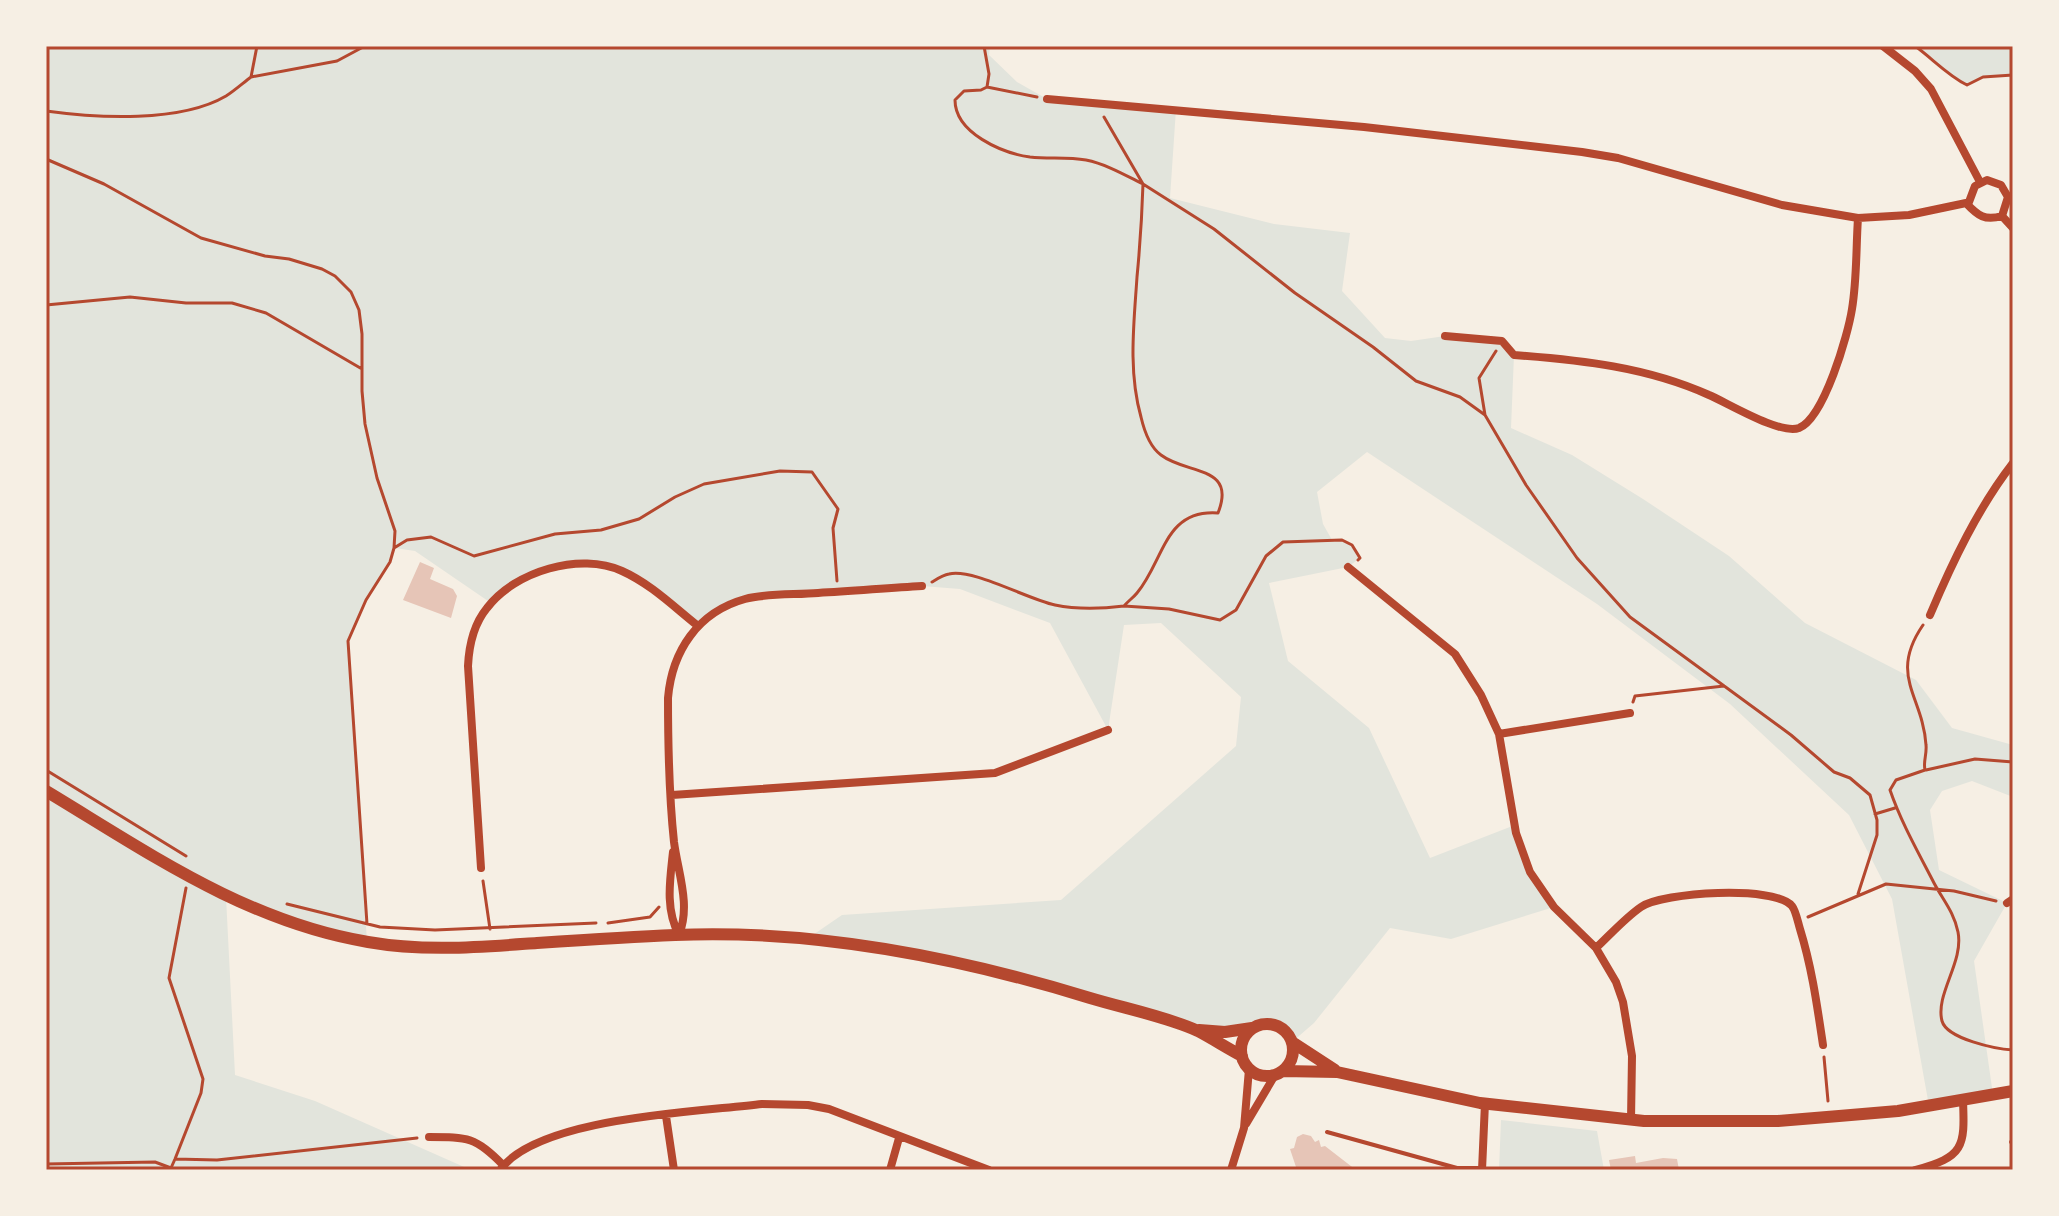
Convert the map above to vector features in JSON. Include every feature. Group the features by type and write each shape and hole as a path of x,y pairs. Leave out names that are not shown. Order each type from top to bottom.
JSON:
{"main road":[{"path":"46,791 235,902 336,936 381,944 455,949 679,935 807,939 910,953 1057,988 1196,1030 1242,1056"},
{"path":"1196,1030 1225,1032 1272,1024 1285,1031 1292,1042 1337,1072"},
{"path":"1252,1028 1243,1041 1242,1056 1249,1069 1261,1075 1337,1072 1485,1103 1631,1120 1706,1122 1829,1117 1963,1101 2013,1091"},
{"path":"1279,1073 1292,1058 1292,1042"}],"street":[{"path":"1883,46 1915,71 1931,89 1980,182"},
{"path":"1047,99 1364,127 1582,152 1618,158 1782,205 1858,218 1909,215 1966,203 1980,182 1994,181 2006,190 2008,204 2002,216"},
{"path":"1966,203 1983,218 2002,216"},
{"path":"2002,216 2013,228"},
{"path":"1445,336 1502,341 1514,355 1612,364 1705,393 1779,427 1796,429 1809,422 1833,374 1852,308 1858,218"},
{"path":"1930,615 1948,572 1998,481 2013,463"},
{"path":"481,868 468,656 473,633 491,603 529,576 564,566 600,565 621,571 648,586 698,626"},
{"path":"1348,567 1455,654 1481,695 1499,734 1516,833 1530,872 1554,907 1596,948 1616,982 1623,1002 1632,1056 1631,1120"},
{"path":"679,935 671,920 670,905 674,843 669,680 676,659 698,626 714,613 745,599 922,586"},
{"path":"1499,734 1630,713"},
{"path":"672,795 995,773 1108,730"},
{"path":"674,843 682,881 685,921 679,935"},
{"path":"1596,948 1643,905 1677,897 1740,893 1776,896 1792,906 1798,922 1812,969 1823,1045"},
{"path":"1231,1170 1244,1128 1249,1069"},
{"path":"1244,1128 1279,1073"},
{"path":"1915,1170 1947,1158 1958,1149 1965,1138 1963,1101"},
{"path":"1482,1169 1485,1103"},
{"path":"429,1137 461,1137 484,1145 502,1168 543,1140 588,1125 762,1104 808,1105 847,1116 989,1170"},
{"path":"666,1116 674,1170"},
{"path":"890,1170 899,1138"}],"lane":[{"path":"1327,1132 1457,1168 1482,1169"}],"path":[{"path":"251,77 257,46"},
{"path":"46,111 83,116 160,115 224,97 251,77 337,61 365,46"},
{"path":"984,46 989,74 987,87"},
{"path":"1915,46 1948,76 1967,85 1983,77 2013,75"},
{"path":"1047,99 987,87 964,91 955,100 958,116 964,123 986,140 1016,154 1087,160 1143,184 1214,229 1295,293 1416,381 1460,397 1485,415"},
{"path":"1097,104 1143,184 1132,345 1141,418 1153,448 1163,457 1213,476 1221,484 1223,497 1218,513 1191,516 1181,523 1163,545 1138,592 1124,606"},
{"path":"46,159 104,184 201,238 265,256 289,259 335,276 351,292 359,310 365,424 377,478 395,531 390,562 366,600 348,641 367,924"},
{"path":"46,305 130,297 186,303 232,303 266,313 362,369"},
{"path":"1502,341 1479,378 1485,415 1526,485 1577,558 1630,617 1791,735 1834,772 1850,778 1870,795 1877,835 1858,894"},
{"path":"394,548 407,540 431,537 474,556 555,534 601,530 639,519 704,484 780,471 812,472 838,509 833,528 838,592"},
{"path":"922,586 948,574 965,573 1055,605 1095,610 1124,606 1169,609 1220,620 1236,610 1266,556 1275,546 1292,540 1342,540 1352,545 1360,558 1348,567"},
{"path":"1925,770 1927,746 1906,664 1914,638 1930,615"},
{"path":"1630,713 1635,696 1724,686"},
{"path":"2013,762 1975,759 1925,770 1896,780 1890,790 1937,889 1951,908 1959,936 1957,960 1942,1005 1942,1022 1951,1033 2013,1050"},
{"path":"46,770 194,861"},
{"path":"1875,814 1896,808"},
{"path":"481,868 490,929"},
{"path":"46,1164 155,1162 172,1169 201,1093 203,1079 169,978 188,876"},
{"path":"1798,922 1886,884 2010,901"},
{"path":"282,903 380,927 435,930 606,923 650,917 661,905 670,905"},
{"path":"1823,1045 1829,1117"},
{"path":"175,1159 217,1160 429,1137"},
{"path":"63,1163 64,1170"}],"shaded area":[{"path":"46,46 990,46 989,55 1017,82 1047,99 1176,109 1170,198 1274,224 1350,233 1342,291 1385,338 1411,341 1445,336 1502,341 1514,355 1511,428 1572,455 1729,556 1805,623 1916,680 1952,728 2013,745 2013,797 1972,781 1942,791 1930,810 1939,870 2007,903 1974,961 1993,1095 1929,1106 1892,899 1849,815 1730,704 1597,604 1367,452 1317,492 1323,524 1332,540 1349,544 1360,558 1348,567 1269,583 1288,661 1369,728 1430,858 1515,825 1530,872 1554,907 1451,939 1390,928 1314,1023 1292,1042 1285,1030 1272,1024 1223,1032 1057,988 807,939 842,915 1061,900 1236,746 1241,697 1161,623 1124,625 1108,730 1050,623 960,589 922,586 745,599 698,626 621,571 584,564 530,576 491,603 415,551 395,548 390,562 366,600 348,641 367,942 226,897 235,1075 315,1101 471,1170 46,1170"},
{"path":"1915,46 2013,46 2013,75 1983,77 1967,85"},
{"path":"1501,1120 1597,1131 1604,1170 1499,1170"}],"building":[{"path":"420,562 434,568 430,579 453,589 457,596 451,618 403,600"},
{"path":"1303,1134 1311,1136 1315,1142 1319,1140 1321,1147 1325,1146 1356,1170 1297,1170 1290,1149 1294,1148 1297,1137"},
{"path":"1635,1156 1636,1163 1677,1159 1679,1170 1611,1170 1609,1160"}]}
